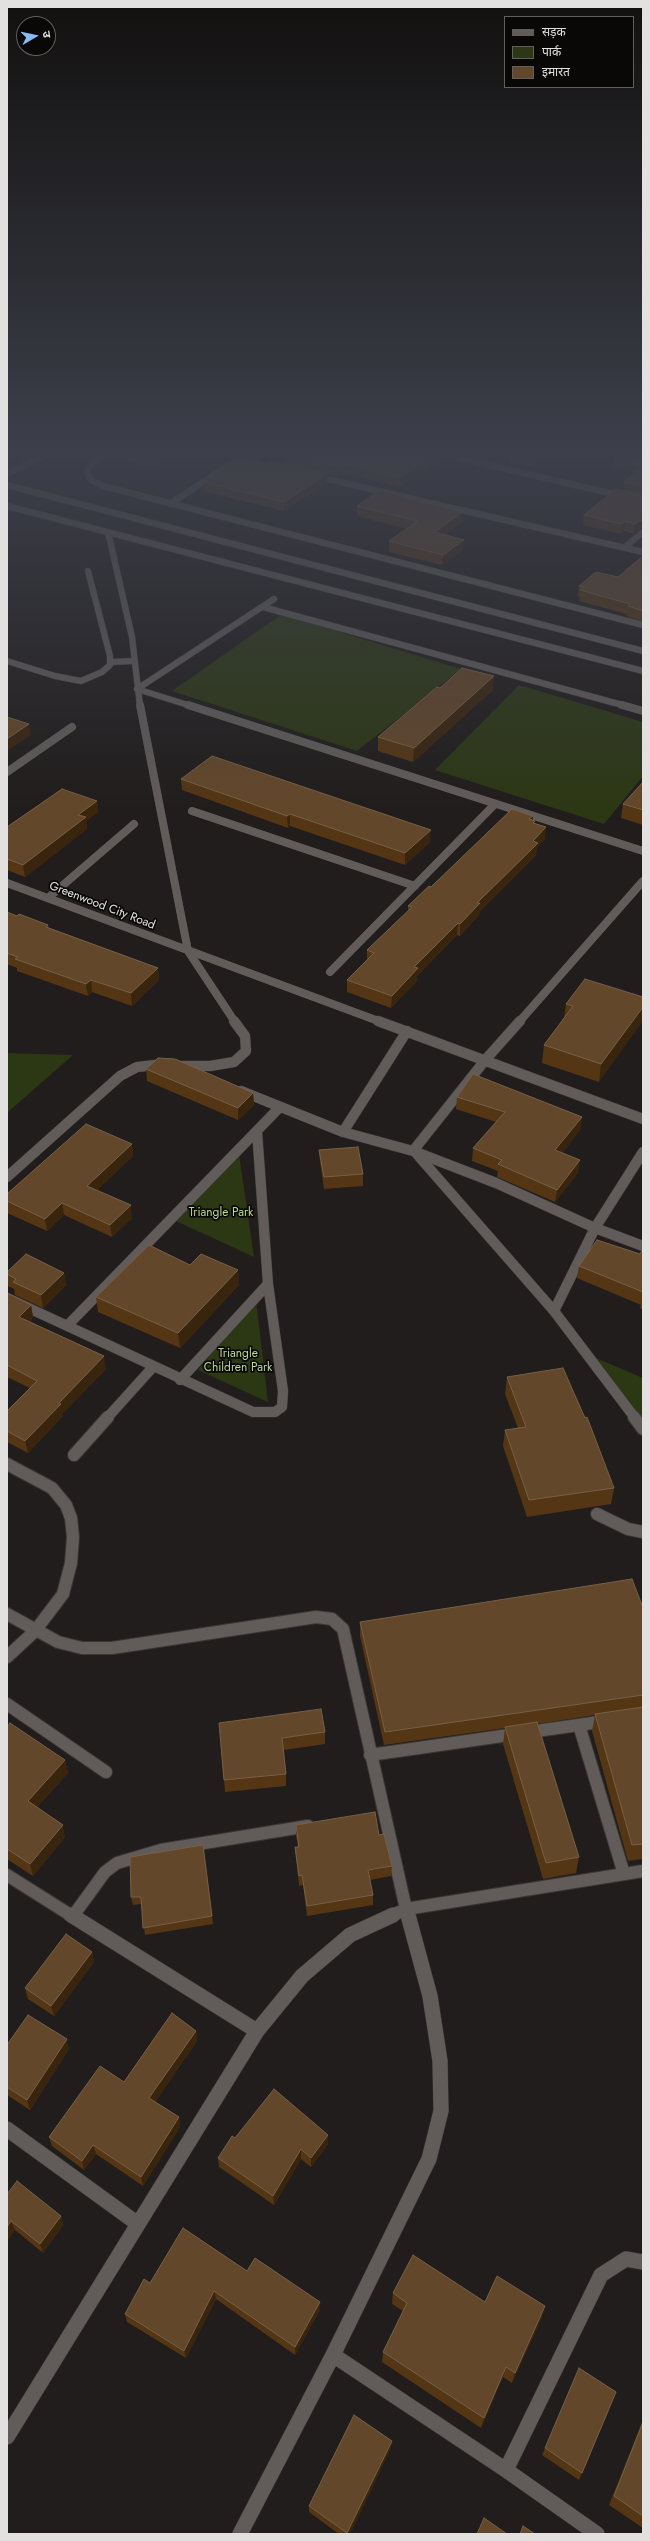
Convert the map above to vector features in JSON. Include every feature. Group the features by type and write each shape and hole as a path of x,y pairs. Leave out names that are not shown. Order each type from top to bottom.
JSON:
{"street":[{"path":"89,574 110,662"},
{"path":"7,1177 120,1076 137,1067 160,1064 210,1066 234,1062 246,1051 245,1036 212,990 188,950 137,689 132,637 118,574"},
{"path":"268,574 643,671"},
{"path":"346,574 643,651"},
{"path":"442,574 643,625"},
{"path":"137,689 274,599"},
{"path":"263,607 643,711"},
{"path":"7,660 55,676 81,681 102,672 110,662 134,661"},
{"path":"137,689 643,851"},
{"path":"7,772 72,727"},
{"path":"330,972 495,804"},
{"path":"192,811 415,886"},
{"path":"48,898 134,824"},
{"path":"413,1151 486,1059 643,880"},
{"name":"Greenwood City Road","path":"7,883 486,1059 643,1119"},
{"path":"343,1132 407,1031"},
{"path":"186,1066 206,1075"},
{"path":"232,1087 279,1108 343,1132 413,1151 496,1182 595,1228 643,1246"},
{"path":"67,1326 279,1108"},
{"path":"7,1298 180,1380 252,1412 275,1412 282,1407 283,1391 268,1284 257,1131"},
{"path":"413,1151 554,1311 643,1429"},
{"path":"554,1311 595,1228 643,1152"},
{"path":"180,1380 268,1284"},
{"path":"74,1455 153,1367"},
{"path":"7,1464 52,1488 66,1505 71,1518 73,1537 72,1563 63,1594 35,1631 7,1657"},
{"path":"597,1514 628,1529 643,1532"},
{"path":"7,1614 35,1631 64,1644 82,1648 112,1648 316,1617 332,1618 343,1629 370,1755 406,1909 430,1996 440,2061 441,2111 429,2159 333,2356 240,2534"},
{"path":"7,1704 106,1772"},
{"path":"370,1755 622,1719"},
{"path":"579,1725 624,1874"},
{"path":"369,1816 384,1813"},
{"path":"73,1916 105,1872 117,1863 136,1855 322,1823"},
{"path":"7,2437 258,2031 302,1976 350,1935 406,1909 643,1871"},
{"path":"7,1875 258,2031"},
{"path":"7,2129 138,2224"},
{"path":"506,2470 601,2275 626,2259 643,2262"},
{"path":"333,2356 506,2470 597,2534"}],"green space":[{"path":"282,614 461,669 357,751 172,691"},
{"path":"519,685 643,722 643,776 604,824 435,770"},
{"path":"7,1053 73,1055 7,1113"},
{"name":"Triangle Park","path":"239,1154 254,1257 176,1221"},
{"name":"Triangle Children Park","path":"256,1300 268,1402 198,1370"},
{"path":"596,1358 643,1378 643,1422"}],"building":[{"path":"594,574 603,574 618,577 622,574 643,574 643,611 628,606 630,604 580,590 584,587 579,586"},
{"path":"462,668 494,676 414,748 378,737 437,687 440,688"},
{"path":"7,717 29,724 7,739"},
{"path":"212,756 431,830 405,853 290,814 287,816 181,779"},
{"path":"643,782 643,810 623,804"},
{"path":"62,789 97,801 78,815 86,817 23,865 7,859 7,827"},
{"path":"512,809 533,816 529,819 535,821 533,823 546,827 533,841 538,843 477,903 480,903 460,924 458,923 414,967 418,968 392,996 347,980 374,953 367,950 412,907 408,906 429,886 431,887"},
{"path":"7,912 17,916 19,914 48,925 46,927 158,968 131,993 91,980 86,984 15,959 18,957 7,953"},
{"path":"585,979 643,997 643,1007 601,1064 544,1045 573,1006 566,1004"},
{"path":"158,1058 175,1059 253,1093 238,1108 146,1069"},
{"path":"473,1074 582,1117 555,1150 580,1160 557,1190 498,1164 502,1160 473,1148 505,1112 457,1097"},
{"path":"86,1124 132,1144 87,1186 131,1205 110,1225 62,1203 45,1219 7,1201 7,1194"},
{"path":"358,1147 363,1174 324,1177 319,1150"},
{"path":"597,1240 640,1254 643,1249 643,1292 579,1266"},
{"path":"149,1245 190,1265 201,1254 238,1270 178,1333 96,1297"},
{"path":"26,1254 64,1273 41,1295 13,1282 16,1279 7,1274 7,1272"},
{"path":"7,1293 31,1305 19,1317 104,1356 25,1441 7,1431 7,1411 37,1381 7,1365"},
{"path":"563,1368 585,1418 587,1417 614,1488 529,1500 505,1430 526,1427 507,1377"},
{"path":"632,1579 643,1608 643,1695 385,1732 360,1622"},
{"path":"643,1707 643,1844 632,1845 595,1714"},
{"path":"321,1709 325,1732 282,1738 286,1774 224,1780 219,1723"},
{"path":"537,1722 579,1857 546,1863 505,1727"},
{"path":"10,1723 65,1760 28,1801 63,1825 30,1864 7,1849 7,1727"},
{"path":"375,1812 379,1835 384,1834 392,1866 368,1870 373,1895 307,1906 302,1875 299,1876 295,1847 299,1847 296,1825"},
{"path":"203,1845 212,1916 143,1928 141,1897 131,1897 130,1857"},
{"path":"66,1934 92,1952 51,2006 25,1988"},
{"path":"172,2013 196,2031 149,2098 179,2117 141,2177 93,2145 82,2161 49,2137 100,2066 124,2082"},
{"path":"28,2015 67,2039 27,2100 7,2087 7,2045"},
{"path":"274,2089 328,2135 311,2158 301,2149 273,2196 218,2158 232,2136 235,2138"},
{"path":"17,2181 61,2216 40,2244 11,2221 7,2227 7,2194"},
{"path":"183,2228 247,2271 255,2258 320,2302 295,2347 214,2291 184,2351 125,2314 144,2279 150,2283"},
{"path":"413,2255 485,2302 497,2276 545,2306 515,2373 506,2367 484,2418 383,2352 407,2303 393,2293"},
{"path":"579,2368 616,2392 582,2473 545,2448"},
{"path":"354,2415 392,2441 347,2533 309,2506"},
{"path":"643,2422 643,2516 614,2496"},
{"path":"484,2518 507,2534 477,2534"},
{"path":"523,2526 535,2534 520,2534"}]}
